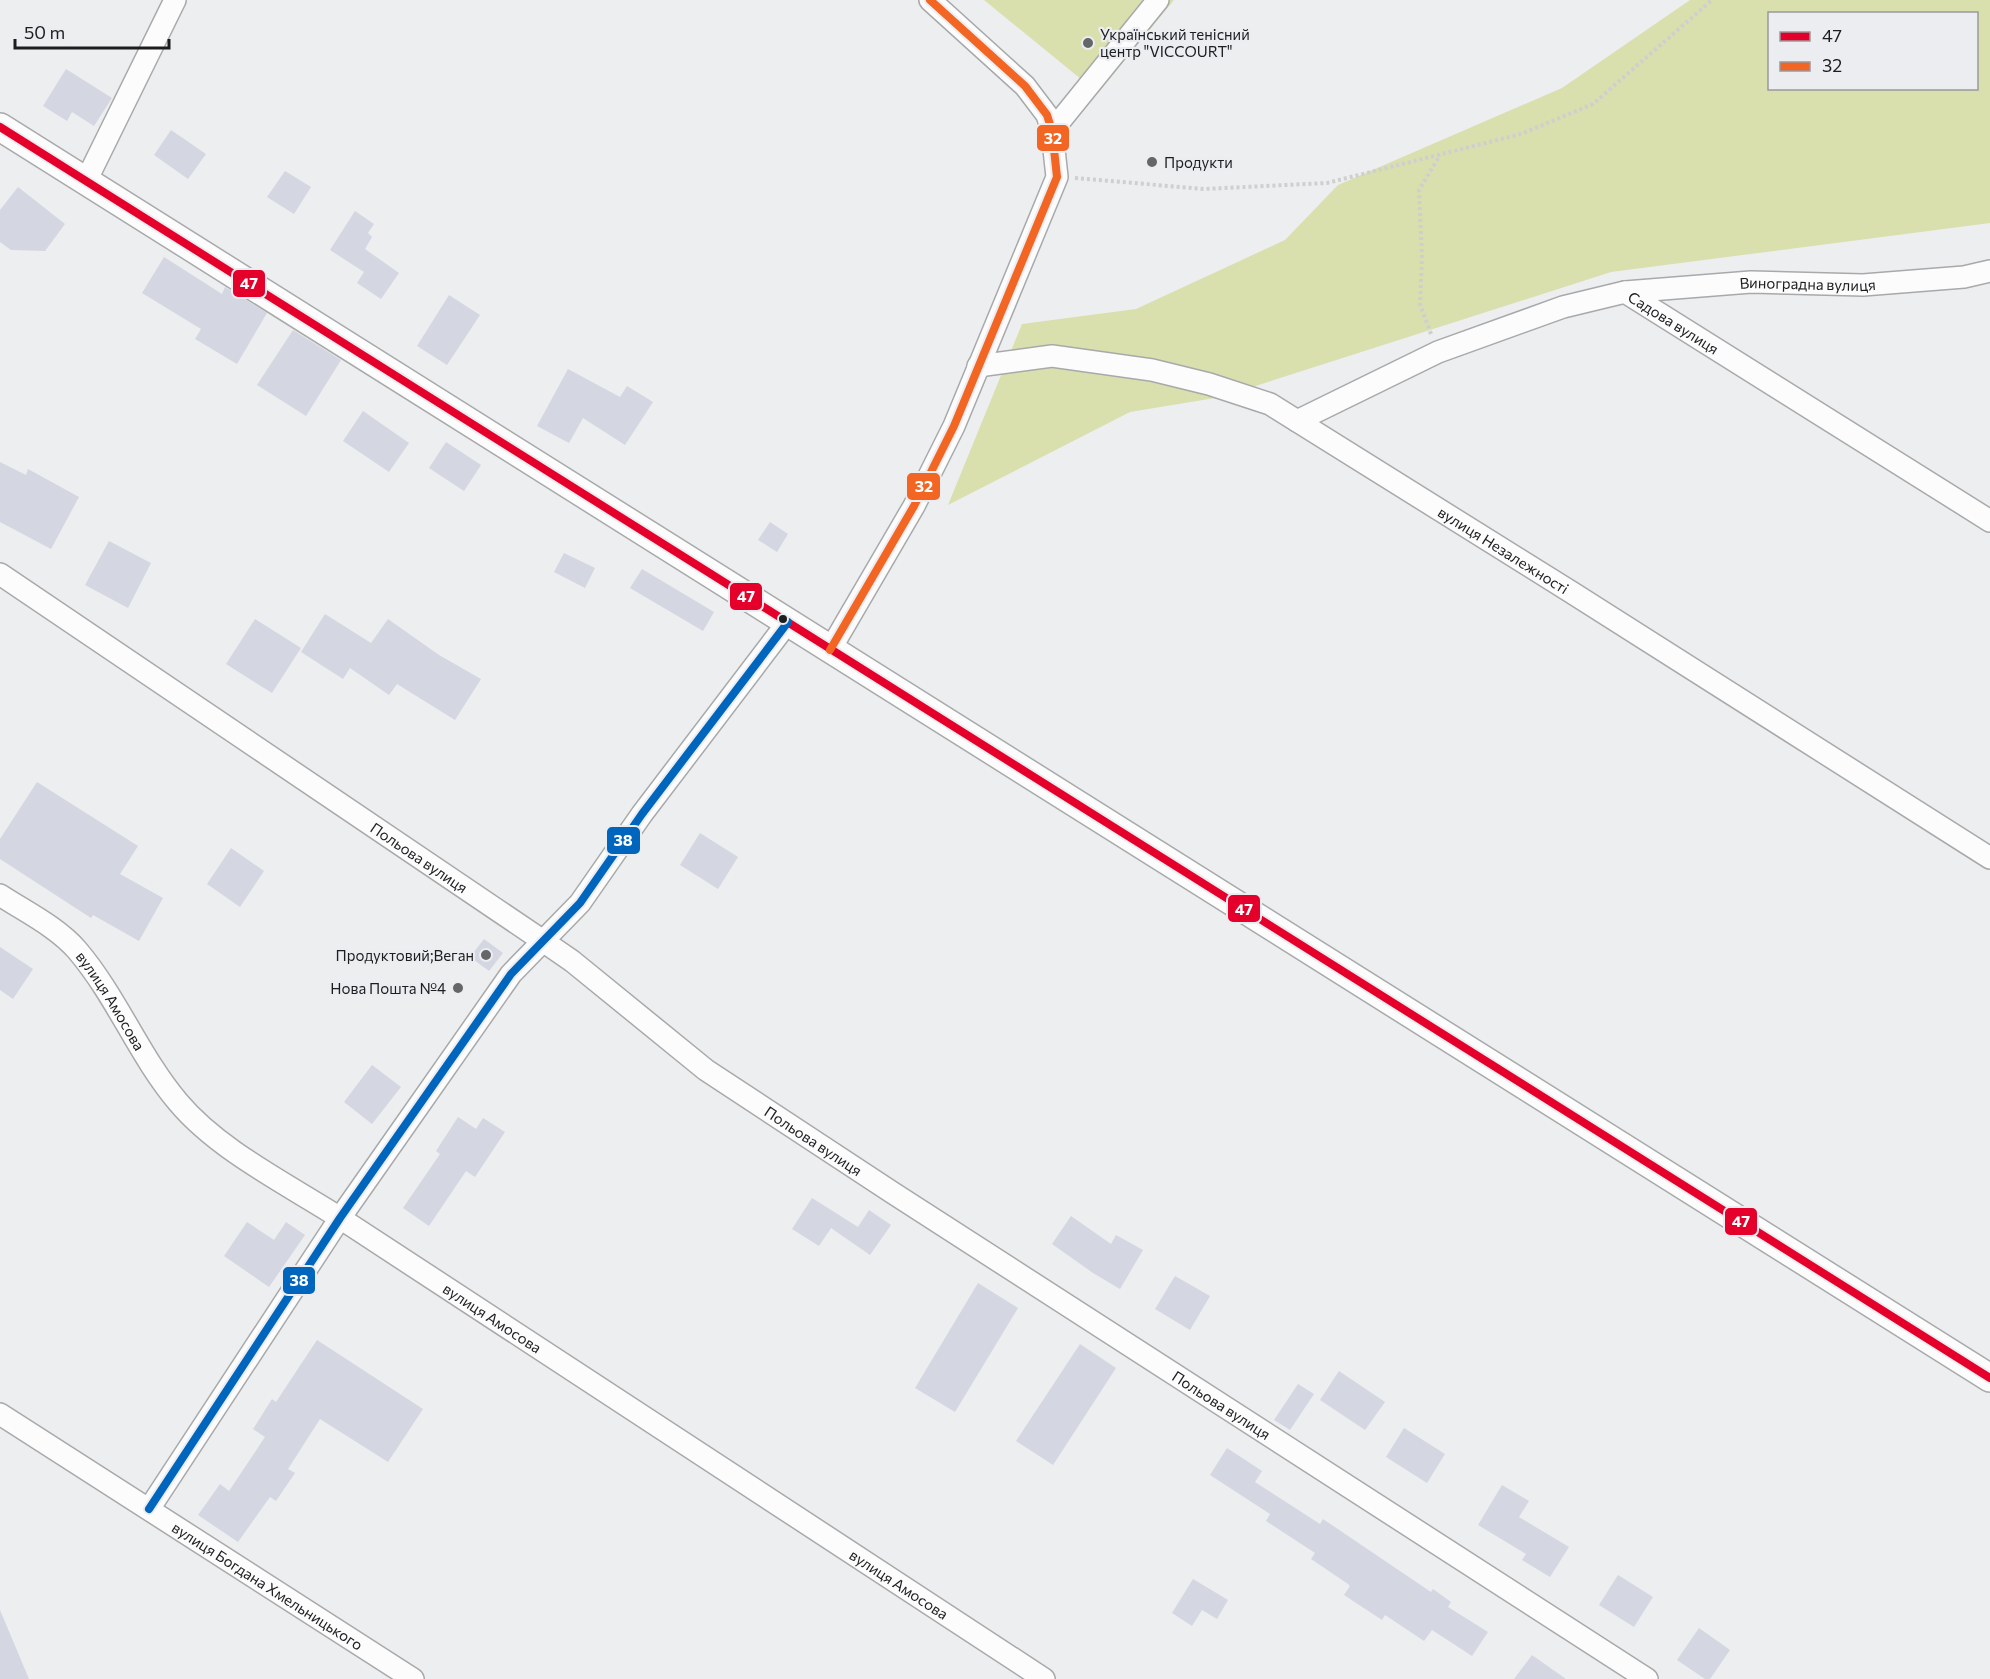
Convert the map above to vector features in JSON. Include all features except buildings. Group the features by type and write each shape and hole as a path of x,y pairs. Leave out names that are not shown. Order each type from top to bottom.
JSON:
{"main road":[{"path":"0,127 1990,1378"}],"street":[{"path":"86,181 175,0"},
{"path":"830,650 914,506 954,426 1057,177 1052,131 1047,115 1025,86 930,0"},
{"path":"1052,131 1158,0"},
{"name":"Виноградна вулиця","path":"1625,292 1751,282 1863,285 1964,277 1990,271"},
{"name":"Садова вулиця","path":"1297,421 1438,352 1563,307 1625,292 1990,521"},
{"name":"вулиця Незалежності","path":"978,366 1052,356 1152,370 1209,384 1270,404 1572,592 1990,858"},
{"name":"Польова вулиця","path":"0,574 543,941 716,1076 893,1193 1647,1679"},
{"path":"149,1509 340,1218 511,974 522,960 580,903 642,814 788,622"},
{"name":"вулиця Амосова","path":"0,895 62,936 76,949 98,977 157,1073 177,1101 199,1125 232,1150 340,1218 1044,1679"},
{"name":"вулиця Богдана Хмельницького","path":"0,1414 413,1679"}],"path":[{"path":"1057,177 1204,189 1327,183 1521,134 1593,104 1712,0"},
{"path":"1438,352 1420,304 1422,256 1419,190 1441,154"}],"green space":[{"name":"Український тенісний центр \"VICCOURT\"","path":"984,0 1174,0 1098,93"},
{"path":"1690,0 1990,0 1990,223 1611,272 1221,397 1130,412 948,505 1022,324 1136,309 1285,240 1338,185 1562,88"}],"transit line":[{"name":"32","path":"830,650 914,506 954,426 1057,177 1052,131 1047,115 1025,86 930,0"},
{"name":"47","path":"0,127 1990,1378"},
{"name":"38","path":"149,1509 340,1218 511,974 580,903 642,814 788,622"}],"place":[{"name":"Український тенісний центр \"VICCOURT\"","path":"1088,43"},
{"name":"Продукти","path":"1152,162"},
{"name":"Продуктовий;Веган","path":"486,955"},
{"name":"Нова Пошта №4","path":"458,988"}]}
